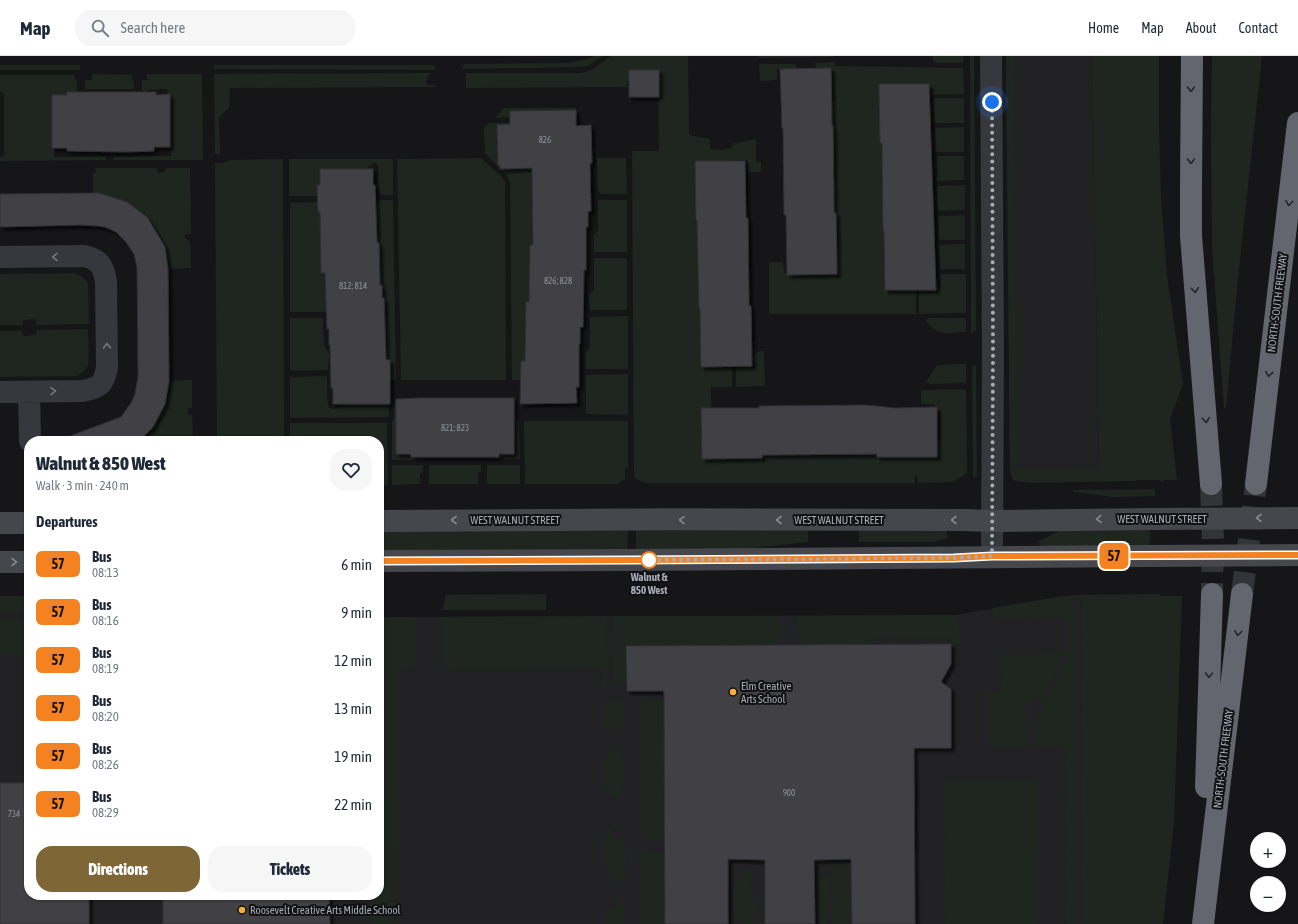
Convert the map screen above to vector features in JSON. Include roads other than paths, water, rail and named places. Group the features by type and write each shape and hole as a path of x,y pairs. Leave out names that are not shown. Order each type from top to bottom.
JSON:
{"highway":[{"path":"1192,56 1190,185 1191,236 1211,484"},
{"name":"NORTH-SOUTH FREEWAY","path":"1256,484 1298,123"},
{"path":"1200,924 1212,594"},
{"name":"NORTH-SOUTH FREEWAY","path":"1203,924 1242,594"}],"main road":[{"name":"WEST WALNUT STREET","path":"384,521 632,519 993,521 1298,518"},
{"path":"0,523 24,523"},
{"path":"384,561 1298,555"},
{"path":"0,562 24,562"}],"street":[{"path":"991,56 993,350 992,556"},
{"path":"0,257 84,256 92,258 100,263 104,271 106,281 107,368 102,384 92,389 82,391 0,392"},
{"path":"29,392 30,436"}],"tunnel":[{"path":"1211,484 1213,541 1212,594"},
{"path":"1242,594 1256,484"}],"place":[{"name":"Walnut & 850 West","path":"649,560"},
{"name":"Elm Creative Arts School","path":"733,692"},
{"name":"Roosevelt Creative Arts Middle School","path":"242,910"}]}
